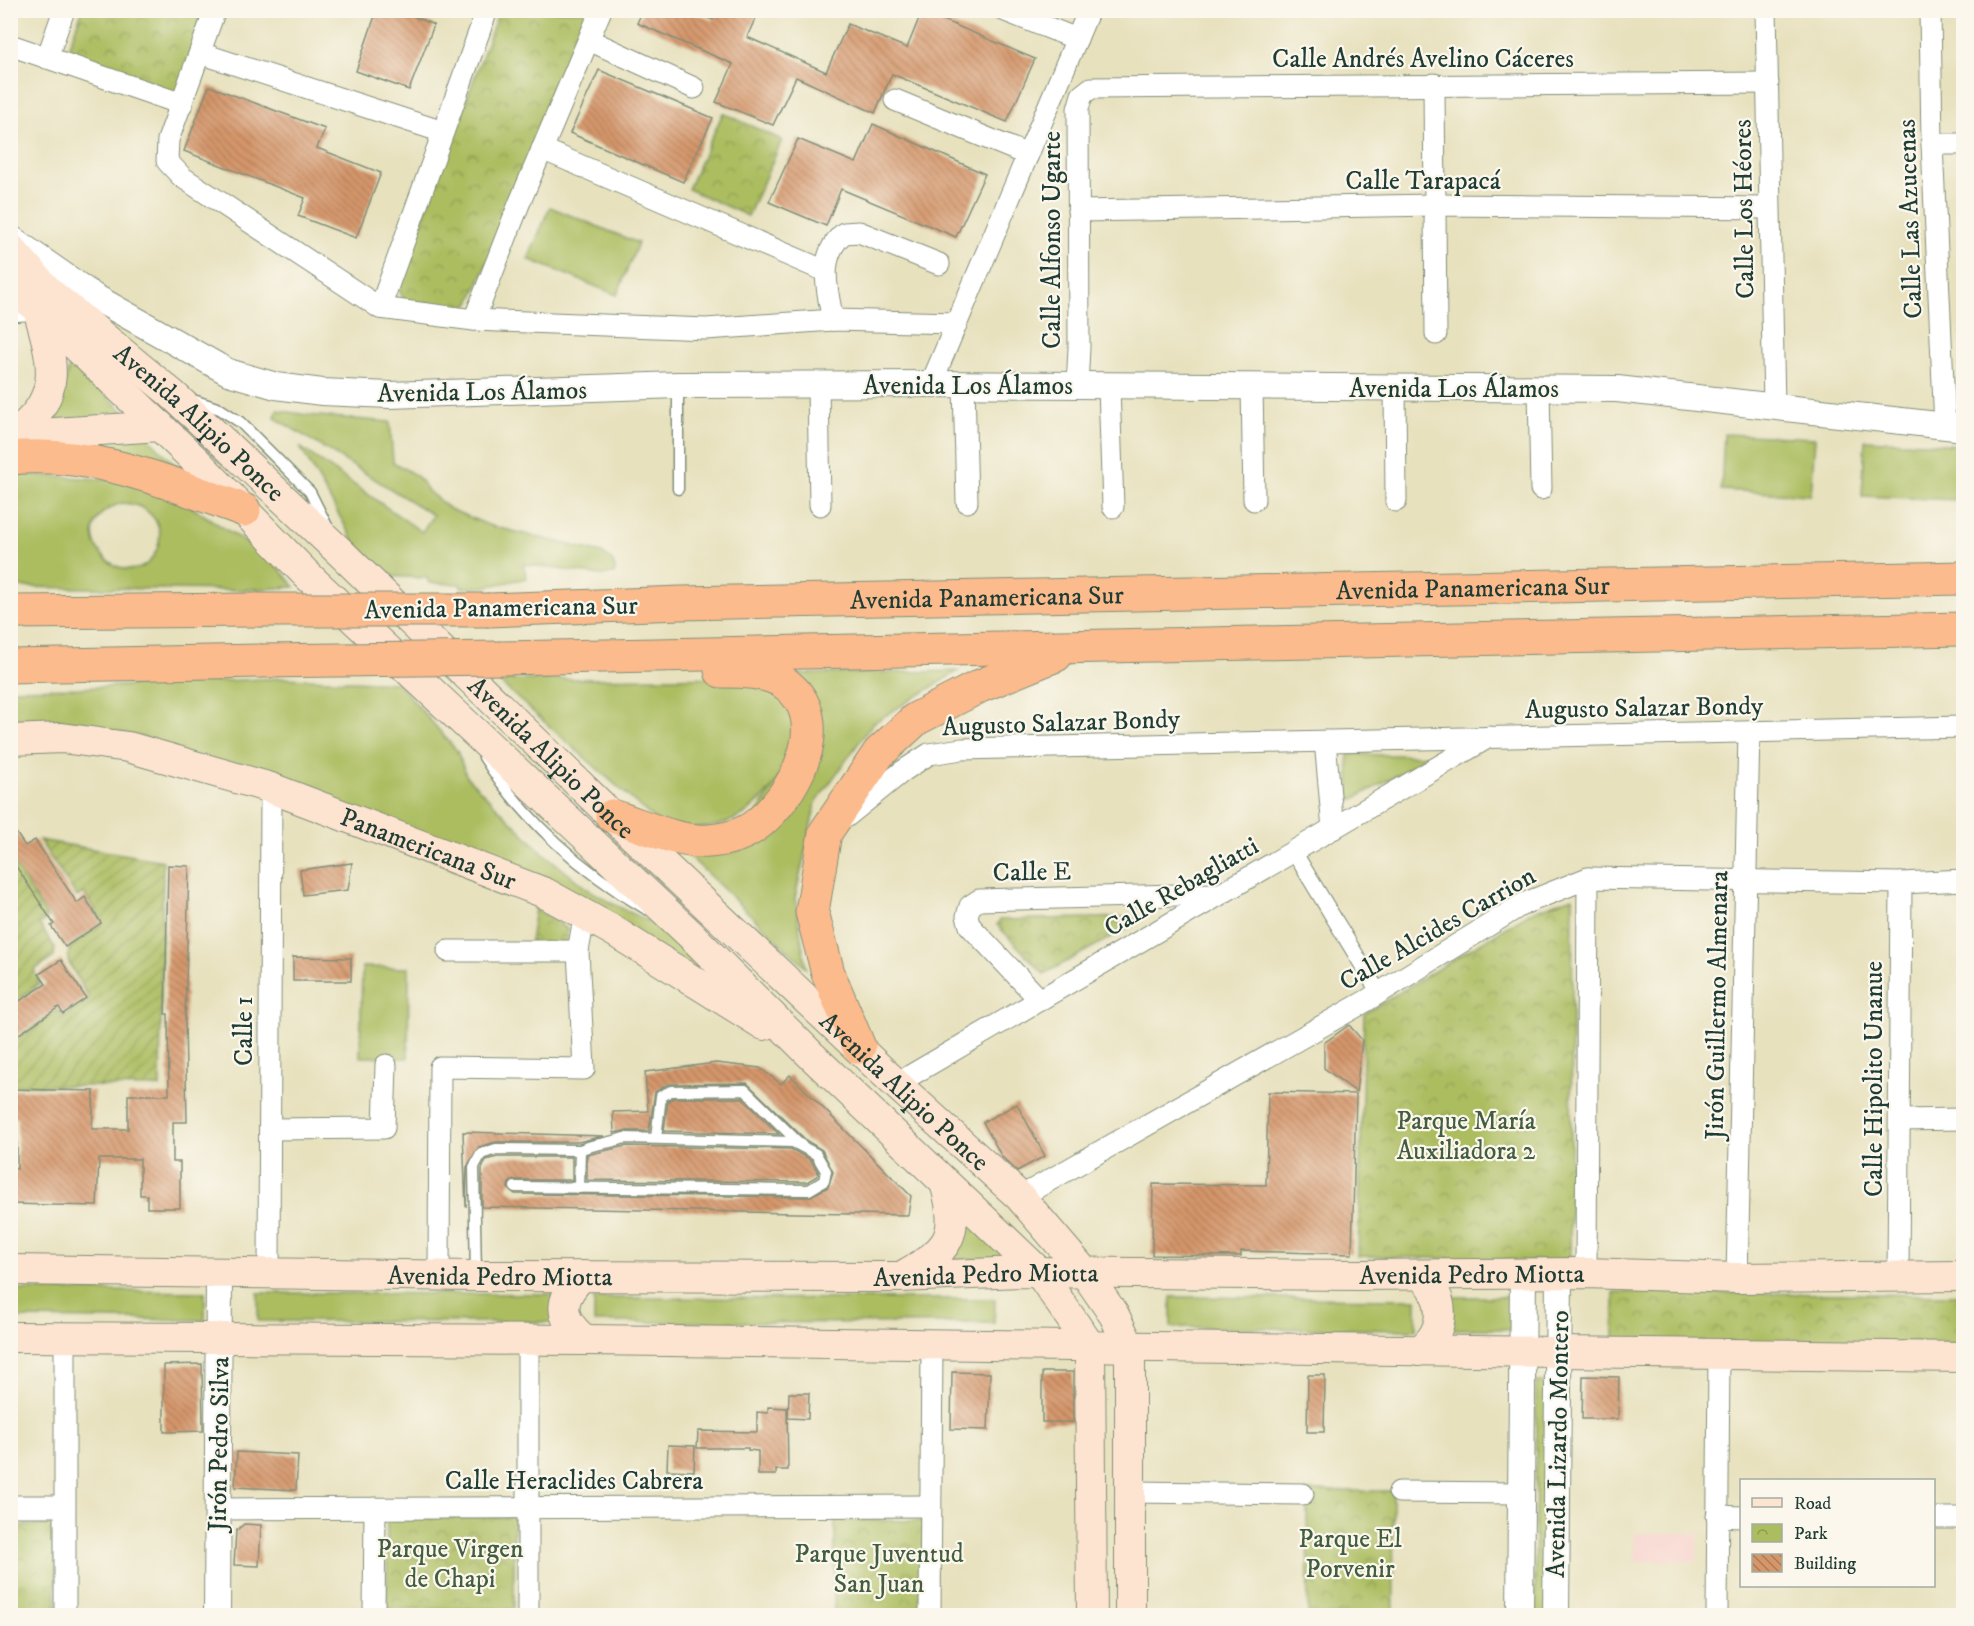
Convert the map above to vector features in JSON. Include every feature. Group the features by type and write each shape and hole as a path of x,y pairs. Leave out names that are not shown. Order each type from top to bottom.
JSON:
{"highway":[{"path":"11,443 146,474 244,510"},
{"name":"Avenida Panamericana Sur","path":"10,612 489,610 693,603 1964,578"},
{"name":"Avenida Panamericana Sur","path":"10,666 501,658 637,653 1074,648 1964,629"},
{"path":"859,1047 828,973 813,912 825,833 879,753 916,719 981,686 1074,648"},
{"path":"612,816 687,839 708,841 735,836 752,829 774,809 793,781 805,755 809,729 802,703 784,683 776,679 761,673 666,671 637,653"}],"main road":[{"name":"Avenida Alipio Ponce","path":"10,248 49,292 172,394 340,552 612,816 896,1084 1020,1197 1085,1273 1114,1315 1130,1348"},
{"name":"Avenida Alipio Ponce","path":"10,283 24,310 160,426 460,719 692,936 811,1054 1039,1272 1090,1346"},
{"path":"11,443 40,409 51,378 52,358 24,310"},
{"path":"11,443 160,426"},
{"name":"Panamericana Sur","path":"10,740 62,738 128,747 271,788 545,893 585,913 811,1054"},
{"path":"901,1277 931,1260 944,1249 952,1228 952,1205 945,1183"},
{"name":"Avenida Pedro Miotta","path":"10,1270 476,1276 901,1277 1039,1272 1421,1275 1573,1273 1737,1278 1964,1276"},
{"path":"582,1275 571,1287 564,1308 571,1328 585,1340"},
{"path":"1419,1351 1435,1335 1441,1313 1436,1291 1421,1275"},
{"path":"10,1337 585,1340 1964,1357"},
{"path":"1090,1346 1092,1616"},
{"path":"1130,1348 1130,1616"}],"street":[{"path":"47,58 64,10"},
{"path":"215,10 168,140 167,161 182,177 380,308 474,320 706,329 833,320 956,323"},
{"path":"380,308 487,10"},
{"path":"474,320 542,149 601,10"},
{"path":"1003,10 1077,39"},
{"path":"931,384 1089,10"},
{"name":"Calle Los Héores","path":"1766,10 1774,407"},
{"name":"Calle Las Azucenas","path":"1930,10 1932,144 1954,397 1954,427"},
{"path":"589,40 694,88"},
{"path":"10,45 182,104"},
{"path":"200,54 443,132"},
{"name":"Calle Andrés Avelino Cáceres","path":"1082,95 1091,88 1768,83"},
{"path":"1434,84 1436,334"},
{"name":"Calle Alfonso Ugarte","path":"1077,386 1079,348 1078,109 1082,95"},
{"path":"895,100 1028,155"},
{"path":"1932,144 1964,144"},
{"path":"542,149 825,271"},
{"name":"Calle Tarapacá","path":"1078,211 1436,205 1769,208"},
{"path":"833,320 825,271 839,237 851,231 859,232 939,264"},
{"name":"Avenida Los Álamos","path":"10,238 104,302 228,372 276,386 322,392 390,395 678,385 931,384 1617,388 1954,427"},
{"path":"818,385 820,505"},
{"path":"964,385 967,502"},
{"path":"1109,386 1113,507"},
{"path":"1252,387 1254,500"},
{"path":"1395,387 1396,501"},
{"path":"1539,388 1541,489"},
{"name":"Augusto Salazar Bondy","path":"825,833 903,771 929,754 962,749 1492,735 1964,727"},
{"name":"Jirón Guillermo Almenara","path":"1737,1278 1749,732"},
{"name":"Calle Rebagliatti","path":"896,1084 1492,735"},
{"path":"1325,741 1333,829"},
{"name":"Calle 1","path":"269,1273 271,788"},
{"path":"1294,852 1379,993"},
{"path":"1573,1273 1588,878"},
{"name":"Calle Alcides Carrion","path":"1020,1197 1379,993 1523,904 1588,878 1901,883 1964,880"},
{"name":"Calle Hipolito Unanue","path":"1898,1276 1901,883"},
{"name":"Calle E","path":"1040,1000 970,926 967,916 975,902 979,900 1221,894"},
{"path":"439,1275 440,1067 584,1069 578,951 585,913"},
{"path":"448,951 578,951"},
{"path":"270,1129 384,1128 386,1065"},
{"path":"1900,1120 1964,1119"},
{"name":"Jirón Pedro Silva","path":"217,1616 219,1273"},
{"name":"Avenida Lizardo Montero","path":"1556,1616 1558,1353 1573,1273"},
{"name":"Avenida Lizardo Montero","path":"1520,1616 1523,1274"},
{"path":"65,1338 65,1616"},
{"path":"528,1341 528,1616"},
{"path":"930,1616 932,1345"},
{"path":"1717,1616 1719,1354"},
{"path":"1131,1492 1303,1494"},
{"path":"1399,1492 1521,1493"},
{"path":"10,1506 64,1506"},
{"name":"Calle Heraclides Cabrera","path":"217,1509 930,1506"},
{"path":"374,1616 375,1508"},
{"path":"1718,1516 1740,1516"},
{"path":"1935,1518 1964,1518"}],"lane":[{"path":"678,385 678,489"},
{"path":"10,673 68,665"},
{"path":"656,1138 661,1096 671,1091 745,1090 801,1145"},
{"path":"476,1276 474,1167 478,1158 496,1149 580,1150 591,1144 613,1142 624,1138 793,1142 816,1154 826,1171 824,1181 809,1190 515,1187"},
{"path":"579,1188 580,1150"}],"shaded area":[{"path":"1635,1533 1697,1533 1697,1561 1635,1561"}],"green space":[{"path":"82,11 210,11 180,95 66,54"},
{"path":"499,11 597,11 469,305 461,309 405,301 400,292 399,283"},
{"path":"723,113 782,140 748,216 688,189"},
{"path":"550,207 638,243 617,295 528,259"},
{"path":"71,359 183,473 144,455 109,445 69,440 42,428 60,404"},
{"path":"277,410 307,415 390,422 393,462 417,476 429,492 450,509 488,525 602,553 615,567 614,574 600,575 523,564 527,578 484,587 461,588 460,584 429,583 427,578 387,576 355,543 300,447 422,532 433,515 275,418"},
{"path":"1724,434 1815,438 1811,495 1721,490"},
{"path":"1865,440 1961,445 1958,500 1862,496"},
{"path":"11,474 120,480 184,502 271,559 295,587 241,590 11,587","holes":["122,503 147,511 157,523 159,531 157,549 146,565 131,570 116,566 104,556 95,543 94,528 102,514"]},
{"path":"958,671 873,723 816,802 795,898 806,968 689,856 737,847 817,713 800,674"},
{"path":"743,677 771,686 788,705 794,724 793,744 786,764 775,783 761,800 744,814 726,823 695,828 662,826 497,680"},
{"path":"283,678 398,683 457,751 467,777 543,853 586,888 650,922 682,945 702,974 149,739 66,721 11,720 11,689"},
{"path":"1348,754 1432,756 1350,801"},
{"path":"39,840 163,861 160,1087 11,1085 11,1043 58,1010 63,1017 89,999 68,961 69,947 103,923 84,893 77,897"},
{"path":"15,865 48,918 39,924 55,948 54,957 34,970 40,984 11,1004 10,868"},
{"name":"Parque María Auxiliadora 2","path":"1573,897 1570,1262 1358,1256 1364,1014 1531,912"},
{"path":"535,908 567,929 567,943 530,942"},
{"path":"1132,917 1137,920 1135,924 1044,974 997,925 1000,920"},
{"path":"362,967 409,968 408,1058 360,1057"},
{"path":"961,1215 1016,1259 942,1260"},
{"path":"11,1290 205,1292 205,1320 11,1318"},
{"path":"1614,1292 1963,1295 1963,1345 1614,1342"},
{"path":"258,1293 555,1294 555,1322 258,1321"},
{"path":"1171,1297 1416,1299 1416,1330 1171,1327"},
{"path":"1452,1297 1511,1297 1511,1329 1452,1329"},
{"path":"594,1298 995,1299 994,1323 594,1322"},
{"path":"1536,1382 1550,1382 1550,1615 1535,1616"},
{"name":"Parque El Porvenir","path":"1307,1491 1393,1491 1394,1615 1308,1615"},
{"name":"Parque Virgen de Chapi","path":"514,1517 514,1609 387,1609 387,1518"},
{"name":"Parque Juventud San Juan","path":"835,1520 925,1521 924,1615 834,1616"},
{"path":"55,1525 56,1608 11,1608 10,1526"}],"building":[{"path":"377,10 399,10 434,25 409,90 356,71"},
{"path":"643,10 686,10 713,20 717,10 759,10 747,37 826,72 848,24 907,48 922,11 1035,59 1007,122 892,74 875,113 796,77 773,125 716,102 733,64 637,23"},
{"path":"599,70 713,118 683,182 570,133"},
{"path":"209,86 325,129 317,148 381,173 356,238 298,216 305,198 184,151"},
{"path":"873,124 985,174 956,237 841,189 826,226 769,202 798,139 856,163"},
{"path":"10,824 25,846 35,840 77,903 85,897 101,923 65,947 51,926 54,924 10,857"},
{"path":"352,863 348,890 303,895 300,870"},
{"path":"168,865 189,866 185,1021 187,1122 173,1122 173,1162 180,1162 180,1208 147,1208 147,1195 140,1195 140,1159 99,1159 97,1206 10,1204 10,1168 17,1169 17,1118 10,1118 10,1089 94,1091 92,1129 128,1129 128,1095 169,1095 168,1014 165,1014"},
{"path":"293,957 351,958 351,981 293,981"},
{"path":"61,960 86,998 63,1014 59,1007 10,1040 10,1007 46,984 39,974"},
{"path":"1349,1025 1362,1040 1356,1092 1324,1068 1324,1043"},
{"path":"716,1063 760,1068 781,1084 790,1075 911,1196 908,1215 482,1207 482,1169 486,1160 497,1157 572,1157 572,1180 514,1180 509,1183 508,1188 515,1194 809,1197 828,1187 833,1172 822,1150 807,1141 747,1083 668,1084 655,1092 649,1131 614,1133 613,1112 648,1111 645,1072"},
{"path":"1268,1092 1356,1094 1352,1254 1241,1251 1241,1256 1152,1255 1153,1184 1266,1185"},
{"path":"673,1098 742,1098 779,1134 664,1131 668,1101"},
{"path":"1017,1104 1045,1156 1017,1171 1002,1157 983,1122"},
{"path":"463,1132 604,1136 578,1142 496,1142 479,1147 467,1167 466,1207"},
{"path":"625,1146 791,1149 811,1160 818,1172 817,1176 807,1182 587,1180 587,1155"},
{"path":"202,1364 203,1431 164,1432 164,1365"},
{"path":"952,1372 990,1373 988,1430 951,1429"},
{"path":"1042,1372 1073,1372 1073,1422 1042,1422"},
{"path":"1308,1375 1325,1375 1324,1432 1307,1432"},
{"path":"1583,1376 1619,1377 1618,1419 1582,1419"},
{"path":"789,1393 809,1393 808,1419 788,1418"},
{"path":"768,1407 787,1408 788,1470 776,1470 776,1475 758,1475 758,1451 748,1450 748,1448 697,1448 698,1431 757,1432 757,1412 768,1413"},
{"path":"668,1445 695,1446 694,1471 667,1470"},
{"path":"237,1452 298,1455 296,1490 235,1487"},
{"path":"244,1524 261,1525 259,1566 234,1565 236,1531"}]}
